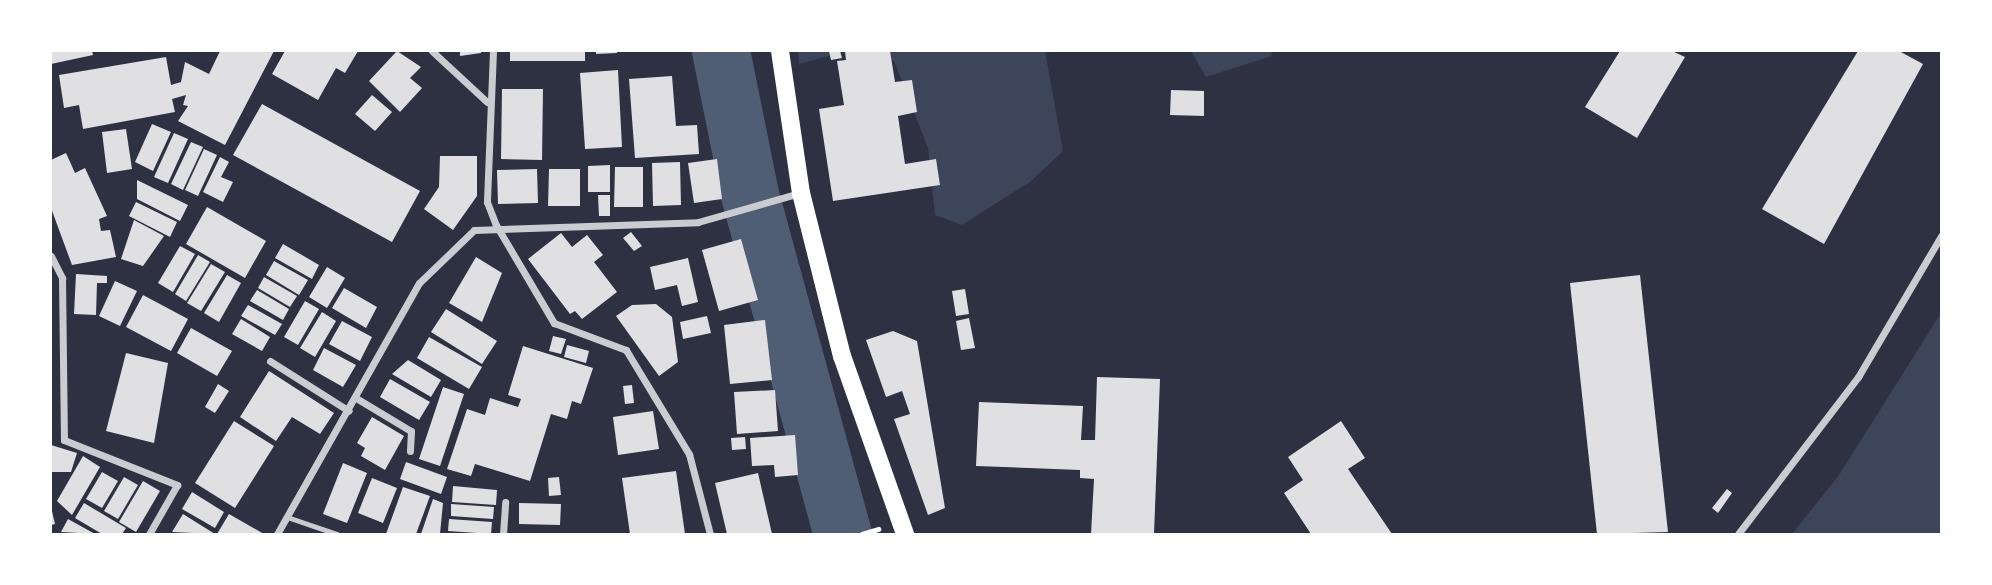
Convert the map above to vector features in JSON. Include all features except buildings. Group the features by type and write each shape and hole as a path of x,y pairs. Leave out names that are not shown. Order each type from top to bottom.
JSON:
{"main road":[{"path":"780,51 801,193 842,356 905,534"}],"street":[{"path":"432,51 487,102"},
{"path":"493,51 487,102 487,202 496,225 554,323 626,350 689,454 710,534"},
{"path":"277,534 349,411 419,283 474,230 496,225 698,222 801,193"},
{"path":"1738,534 1858,377 1941,236"},
{"path":"51,256 62,278 64,440 177,485 149,534"},
{"path":"270,361 349,411"},
{"path":"356,398 411,430 410,451"},
{"path":"503,534 505,502"}],"lane":[{"path":"288,517 337,534"}],"shaded area":[{"path":"798,51 847,51 799,64"},
{"path":"871,51 1045,51 1063,151 1030,182 962,225 935,215 928,148 894,61"},
{"path":"1191,51 1271,51 1272,56 1206,77"},
{"path":"1941,313 1941,534 1792,534 1839,475"}],"waterway":[{"path":"721,51 750,195 843,534"}]}
